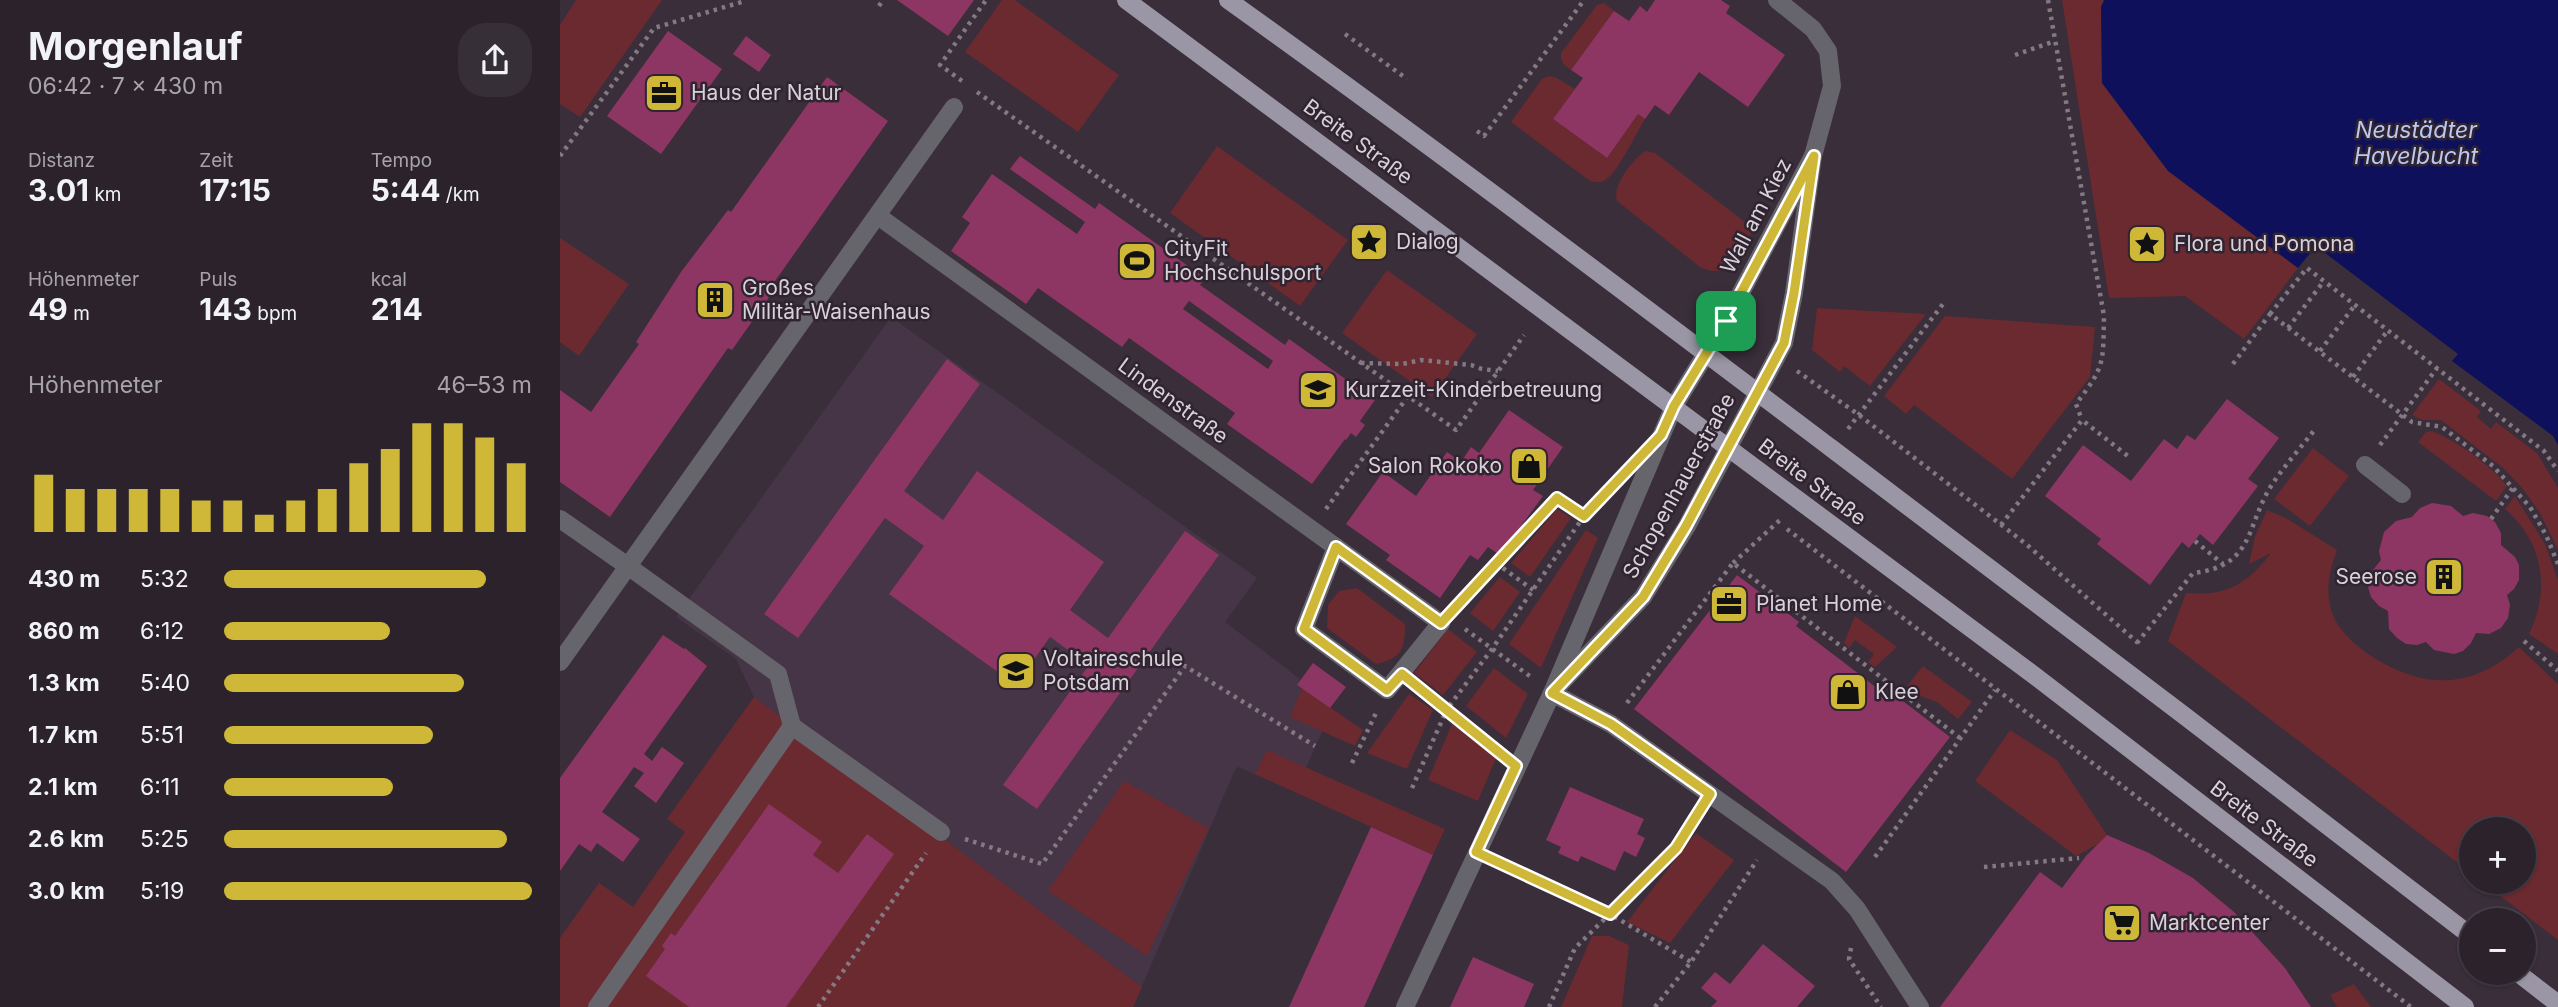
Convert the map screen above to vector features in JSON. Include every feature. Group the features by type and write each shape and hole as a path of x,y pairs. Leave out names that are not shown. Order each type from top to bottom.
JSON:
{"main road":[{"name":"Breite Straße","path":"1126,0 2035,676 2465,1007"},
{"name":"Breite Straße","path":"1228,0 1383,111 1758,392 2459,927"},
{"path":"2533,985 2558,1004"}],"street":[{"name":"Wall am Kiez","path":"1758,392 1784,343 1814,156 1832,86 1828,51 1813,30 1777,0"},
{"path":"560,662 954,107"},
{"name":"Wall am Kiez","path":"1674,406 1814,156"},
{"name":"Lindenstraße","path":"878,216 1441,623"},
{"name":"Schopenhauerstraße","path":"1552,693 1643,597 1686,526 1758,392"},
{"name":"Schopenhauerstraße","path":"1405,1007 1552,693 1674,406"},
{"path":"2365,465 2402,494"},
{"path":"560,519 778,674 792,726 941,832"},
{"path":"1336,547 1304,629 1387,690 1441,623"},
{"path":"1552,693 1611,724 1832,881 1857,909 1920,1007"},
{"path":"597,1007 792,726"}],"path":[{"path":"878,6 883,0"},
{"path":"986,0 940,65 1456,430 1524,335"},
{"path":"1477,131 1484,136 1584,0"},
{"path":"2048,0 2104,316 2101,368 2076,404 2082,420 2129,457"},
{"path":"560,156 654,28 745,1"},
{"path":"1345,34 1407,79"},
{"path":"2015,55 2055,41"},
{"path":"2232,364 2307,268 2544,451 2558,471"},
{"path":"2288,328 2324,281"},
{"path":"1943,304 1859,415 2001,525 2147,652"},
{"path":"2320,351 2355,305"},
{"path":"2270,314 2412,422 2442,427 2478,452 2514,486 2535,517 2558,564"},
{"path":"2353,377 2388,331"},
{"path":"1361,363 1402,364 1421,360 1499,371"},
{"path":"2365,465 2437,368"},
{"path":"1311,530 1408,396"},
{"path":"2001,525 2082,420"},
{"path":"2137,643 2193,573 2224,565 2244,547 2272,485 2316,428"},
{"path":"1412,788 1447,709 1584,516 1613,486"},
{"path":"2491,519 2514,486"},
{"path":"1441,623 1557,498 1584,516"},
{"path":"1611,724 1733,563 1779,523 2411,1007"},
{"path":"2194,541 2224,565"},
{"path":"1496,563 1533,590"},
{"path":"1733,563 1960,738"},
{"path":"1479,639 1552,693"},
{"path":"2524,641 2558,671"},
{"path":"818,1007 941,832 1042,863 1185,666 1315,746"},
{"path":"1402,674 1516,766"},
{"path":"1352,763 1387,690"},
{"path":"1875,857 1995,690"},
{"path":"1549,1007 1575,948 1676,848 1710,794"},
{"path":"1655,1007 1691,962 1771,838"},
{"path":"1476,852 1610,914 1691,962"},
{"path":"1984,867 2079,858"}],"shaded area":[{"path":"576,0 662,0 580,117 560,104 560,25"},
{"path":"1002,0 1015,0 1119,75 1078,132 965,52"},
{"path":"2062,0 2104,0 2101,7 2102,83 2168,170 2298,268 2244,339 2185,296 2109,298"},
{"path":"1604,3 1614,11 1571,70 1563,63 1561,53 1597,5"},
{"path":"1550,76 1575,89 1553,119 1607,158 1638,114 1645,119 1619,164 1607,179 1600,182 1590,181 1511,122 1542,79"},
{"path":"1217,146 1348,240 1300,306 1170,213"},
{"path":"1645,151 1655,153 1754,229 1739,256 1728,268 1711,271 1700,267 1617,201 1620,181"},
{"path":"560,238 629,284 579,356 560,342"},
{"path":"1387,270 1477,334 1432,397 1342,333"},
{"path":"1817,308 1926,314 1870,386 1844,366 1840,372 1812,350"},
{"path":"1945,316 2095,327 2090,377 2012,479 1914,405 1906,414 1884,396"},
{"name":"Voltaireschule Potsdam","path":"891,317 1257,578 1225,622 1301,680 1298,686 1332,710 1295,792 1238,767 1235,770 1133,1007 560,1007 560,938 599,883 633,907 685,832 667,819 754,697 736,659 676,617"},
{"path":"2439,379 2481,411 2477,417 2491,429 2496,422 2537,453 2558,488 2558,550 2540,513 2523,489 2503,468 2441,420 2422,420 2412,415"},
{"path":"2432,431 2472,454 2499,477 2507,486 2496,501 2418,442 2426,432"},
{"path":"2313,448 2349,476 2310,526 2274,499"},
{"path":"2515,496 2545,544 2558,580 2558,654 2529,634 2540,600 2540,567 2528,536 2505,509"},
{"path":"1557,509 1571,518 1530,577 1511,563"},
{"path":"2267,510 2286,518 2337,550 2329,584 2332,613 2338,625 2360,648 2395,669 2432,680 2467,677 2485,671 2519,647 2558,684 2558,940 2536,923 2536,908 2516,908 2498,894 2536,894 2536,817 2459,817 2459,864 2168,641 2186,593 2213,593 2224,590 2244,581 2262,564 2271,553 2249,564 2255,536"},
{"path":"1586,530 1598,538 1541,668 1509,644"},
{"path":"1500,577 1520,592 1493,631 1470,613"},
{"path":"1357,588 1405,624 1403,646 1392,659 1376,664 1327,628 1328,605 1339,591"},
{"path":"1855,616 1897,647 1875,667 1868,662 1874,654 1855,640 1849,648 1844,643"},
{"path":"1448,629 1477,652 1443,695 1414,673"},
{"path":"1923,666 1972,702 1958,719 1937,702 1914,694 1907,686"},
{"path":"1494,668 1528,694 1506,738 1466,706"},
{"path":"1302,688 1363,730 1355,746 1290,717"},
{"path":"1409,694 1433,710 1407,769 1367,753"},
{"path":"754,697 1142,987 1133,1007 560,1007 560,938 599,883 633,907 685,832 667,819"},
{"path":"1452,724 1497,756 1478,801 1428,780"},
{"path":"2010,730 2057,760 2107,835 2098,844 2076,856 1975,781"},
{"path":"1267,750 1445,829 1433,855 1255,774"},
{"path":"1124,781 1209,828 1147,956 1048,891"},
{"path":"1696,833 1734,860 1670,943 1627,922"},
{"path":"1592,936 1609,936 1629,945 1622,1007 1561,1007"},
{"path":"2354,984 2371,1007 2337,1007 2330,995"}],"water":[{"name":"Neustädter Havelbucht","path":"2104,0 2558,0 2558,445 2553,436 2452,361 2458,354 2316,246 2298,268 2168,171 2102,83 2101,7"}],"building":[{"path":"897,0 974,0 948,36"},
{"path":"1655,0 1721,0 1730,6 1726,13 1785,55 1748,107 1699,72 1669,115 1655,105 1645,119 1638,114 1607,158 1553,119 1583,78 1571,70 1614,11 1629,21 1640,6 1647,12"},
{"name":"Haus der Natur","path":"668,31 722,69 661,154 607,116"},
{"path":"746,36 771,55 759,72 733,54"},
{"name":"Großes Militär-Waisenhaus","path":"827,77 888,121 768,291 772,293 732,350 728,348 610,517 560,482 560,390 591,412 639,344 636,342 681,272 728,210 731,212"},
{"path":"1020,156 1095,209 1099,203 1205,278 1200,285 1285,345 1289,339 1375,400 1360,421 1365,425 1356,437 1351,433 1345,439 1312,484 1227,424 1235,413 1129,338 1122,347 1038,288 1026,304 951,251 970,223 962,217 992,174 1077,234 1085,222 1010,169","holes":["1189,301 1273,361 1268,369 1183,309"]},
{"path":"947,359 980,384 904,491 943,520 977,471 1104,562 1070,610 1108,638 1185,531 1219,555 1037,809 1003,785 1089,665 1050,637 1016,685 889,594 924,546 885,518 798,638 764,614"},
{"path":"2227,399 2279,438 2248,479 2258,486 2213,545 2200,534 2189,548 2182,542 2150,585 2097,544 2101,539 2045,496 2083,445 2131,481 2164,439 2177,449 2187,435 2195,440"},
{"path":"1509,410 1563,447 1533,490 1543,496 1500,555 1488,547 1478,560 1470,555 1440,598 1386,560 1390,555 1346,524 1383,472 1416,496 1447,452 1461,462 1471,447 1479,453"},
{"name":"Seerose","path":"2432,503 2451,506 2463,516 2473,513 2487,516 2495,522 2501,533 2501,545 2515,557 2519,565 2519,580 2507,595 2510,605 2508,618 2501,628 2489,634 2476,633 2463,651 2454,654 2434,650 2426,642 2406,644 2397,638 2389,629 2388,611 2371,597 2368,587 2369,575 2381,560 2379,551 2384,532 2396,521 2412,517 2420,508"},
{"path":"1737,575 1799,622 1796,626 1888,697 1891,692 1950,737 1846,872 1634,709"},
{"path":"663,635 707,666 644,754 652,761 662,747 684,763 656,803 634,786 644,773 634,767 602,812 640,839 623,862 597,843 591,852 579,844 560,871 560,778"},
{"path":"1313,663 1346,687 1330,708 1297,685"},
{"path":"1570,787 1644,819 1637,834 1645,838 1636,857 1624,851 1615,871 1581,856 1578,862 1558,853 1561,847 1546,840"},
{"path":"769,804 822,842 813,855 838,873 867,834 894,854 786,1007 689,1007 646,976 665,949 662,946 671,933 675,936"},
{"path":"1371,827 1433,855 1364,1007 1289,1007"},
{"name":"Marktcenter","path":"2107,835 2149,853 2193,878 2234,912 2285,968 2311,1007 1940,1007 2040,872 2062,888 2086,856"},
{"path":"1763,944 1815,986 1797,1007 1711,1007 1717,1001 1701,988 1715,972 1730,984"},
{"path":"1473,957 1534,984 1524,1007 1450,1007"}],"place":[{"name":"Haus der Natur","path":"664,93"},
{"name":"Dialog","path":"1369,242"},
{"name":"Flora und Pomona","path":"2147,244"},
{"name":"CityFit Hochschulsport","path":"1137,261"},
{"name":"Großes Militär-Waisenhaus","path":"715,300"},
{"name":"Kurzzeit-Kinderbetreuung","path":"1318,390"},
{"name":"Salon Rokoko","path":"1529,466"},
{"name":"Seerose","path":"2444,577"},
{"name":"Planet Home","path":"1729,604"},
{"name":"Voltaireschule Potsdam","path":"1016,671"},
{"name":"Klee","path":"1848,692"},
{"name":"Marktcenter","path":"2122,923"}],"route":[{"path":"1814,156 1784,343 1686,526 1643,597 1552,693 1611,724 1710,794 1676,848 1610,914 1476,852 1516,766 1402,674 1387,690 1304,629 1336,547 1441,623 1557,498 1584,516 1661,435 1674,406 1726,321 1814,156"}]}
